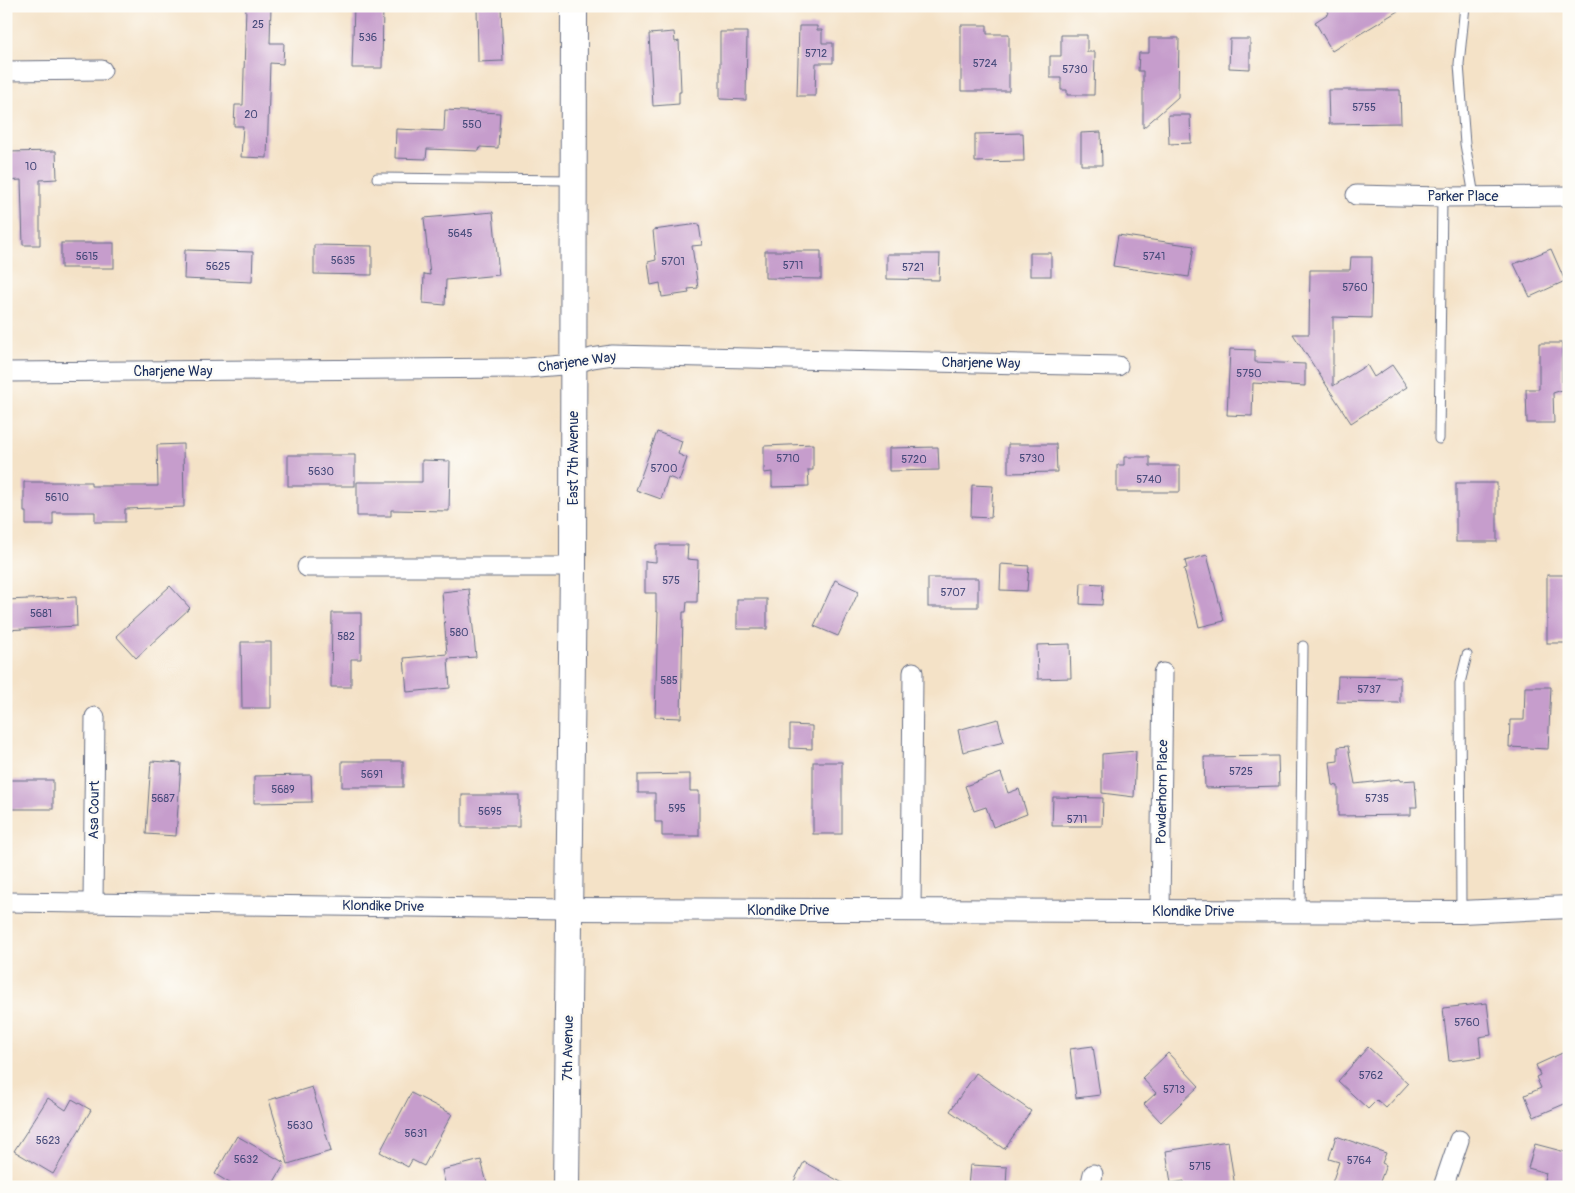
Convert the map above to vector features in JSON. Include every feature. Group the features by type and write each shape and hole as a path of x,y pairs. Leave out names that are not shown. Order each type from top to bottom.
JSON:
{"main road":[{"name":"East 7th Avenue","path":"569,909 573,567 574,6"},
{"name":"7th Avenue","path":"566,1187 569,909"}],"street":[{"path":"6,71 102,70"},
{"name":"Parker Place","path":"1356,195 1442,197 1569,196"},
{"name":"Charjene Way","path":"6,372 527,368 574,364 592,358 612,355 1118,366"},
{"path":"307,567 573,567"},
{"path":"911,910 913,672"},
{"name":"Powderhorn Place","path":"1160,911 1163,673"},
{"name":"Asa Court","path":"93,902 95,717"},
{"name":"Klondike Drive","path":"6,902 569,909 1300,912 1461,912 1569,907"},
{"path":"1443,1187 1460,1140"}],"lane":[{"path":"1465,6 1460,64 1465,144 1474,196"},
{"path":"377,178 575,180"},
{"path":"1439,439 1442,197"},
{"path":"1300,912 1303,646"},
{"path":"1461,912 1460,683 1466,655"}],"building":[{"path":"246,6 271,6 270,43 284,43 283,64 270,63 267,158 241,157 243,126 234,126 235,105 243,105"},
{"path":"354,6 383,6 382,68 352,68"},
{"path":"477,6 501,6 503,61 478,62"},
{"path":"1325,6 1406,6 1332,51 1315,22 1329,13"},
{"path":"961,25 987,25 987,34 1009,34 1009,91 961,91"},
{"path":"799,26 817,26 817,30 822,30 822,43 833,43 833,63 816,63 815,96 797,96"},
{"path":"674,32 675,42 679,41 681,92 679,92 679,104 653,106 649,34"},
{"path":"720,32 747,32 746,100 720,99"},
{"path":"1061,35 1087,35 1087,52 1095,52 1094,95 1067,95 1067,90 1061,90 1061,78 1050,78 1050,56 1061,56"},
{"path":"1149,38 1179,38 1178,97 1143,128 1143,71 1138,71 1139,53 1149,53"},
{"path":"1230,39 1250,39 1250,69 1229,68"},
{"path":"1328,90 1400,90 1401,123 1329,124"},
{"path":"445,110 500,113 498,148 480,147 479,151 427,149 426,159 395,158 396,129 444,131"},
{"path":"1168,115 1190,115 1191,143 1169,144"},
{"path":"1101,132 1102,165 1081,165 1081,133"},
{"path":"1023,133 1024,161 975,162 975,134"},
{"path":"56,151 57,179 40,180 40,245 23,245 21,180 6,181 6,152"},
{"path":"493,212 499,275 446,280 445,305 423,303 424,274 430,275 424,218"},
{"path":"699,224 702,245 692,246 698,288 688,289 689,293 662,297 660,283 651,285 648,262 656,260 653,230"},
{"path":"1118,235 1194,246 1189,277 1113,266"},
{"path":"61,243 114,243 114,268 61,268"},
{"path":"314,245 372,246 372,275 314,274"},
{"path":"1551,249 1565,281 1530,297 1514,264"},
{"path":"185,250 253,252 252,282 184,279"},
{"path":"765,251 821,251 821,279 765,278"},
{"path":"1030,253 1051,253 1051,276 1030,276"},
{"path":"887,254 940,254 939,280 887,279"},
{"path":"1351,257 1372,257 1371,318 1333,317 1333,386 1367,365 1374,377 1392,365 1407,387 1351,423 1293,334 1309,334 1310,270 1350,270"},
{"path":"1539,343 1562,343 1562,390 1553,393 1554,423 1527,423 1526,389 1539,389"},
{"path":"1230,349 1255,350 1255,362 1305,364 1305,386 1253,383 1252,416 1227,415"},
{"path":"657,432 682,441 678,454 687,458 679,481 668,477 661,499 636,490"},
{"path":"183,444 184,507 125,509 125,522 95,522 95,512 53,512 53,525 26,525 24,482 91,482 91,486 158,486 157,445"},
{"path":"813,444 813,470 808,470 809,486 772,487 772,472 764,473 764,446"},
{"path":"1008,444 1056,444 1057,472 1008,473"},
{"path":"938,447 939,470 889,471 889,448"},
{"path":"288,455 355,455 355,486 288,486"},
{"path":"1124,457 1150,457 1150,466 1180,466 1180,492 1117,492 1117,465 1124,465"},
{"path":"422,460 450,461 449,511 391,510 391,516 357,516 357,482 422,482"},
{"path":"1456,483 1497,483 1497,542 1456,542"},
{"path":"972,485 993,486 991,518 971,517"},
{"path":"656,545 688,545 687,559 698,560 697,602 687,602 686,612 683,612 681,718 655,717 658,612 656,611 656,593 645,593 645,561 656,562"},
{"path":"1207,555 1224,621 1199,627 1184,569 1187,568 1185,561"},
{"path":"1001,564 1029,566 1027,591 1000,590"},
{"path":"1547,575 1569,575 1569,643 1547,643"},
{"path":"928,578 978,578 978,607 928,607"},
{"path":"835,580 859,591 838,636 814,626"},
{"path":"1081,583 1103,584 1102,605 1080,604"},
{"path":"170,586 190,608 136,658 116,636"},
{"path":"469,589 476,657 448,659 450,688 407,692 404,658 447,654 442,592"},
{"path":"76,597 77,626 6,630 6,600"},
{"path":"737,599 767,599 767,629 737,629"},
{"path":"332,613 361,613 361,659 351,659 351,687 331,687"},
{"path":"241,642 271,642 271,708 242,708"},
{"path":"1070,644 1071,678 1038,679 1037,645"},
{"path":"1338,676 1400,677 1400,703 1337,702"},
{"path":"1525,687 1551,687 1548,749 1509,747 1510,720 1524,720"},
{"path":"998,719 1004,742 963,752 958,730"},
{"path":"790,725 812,726 812,749 790,748"},
{"path":"1348,746 1355,784 1400,779 1400,781 1415,780 1417,807 1411,807 1411,815 1338,816 1338,786 1333,785 1330,762 1338,761 1338,747"},
{"path":"1136,751 1134,797 1102,793 1102,754"},
{"path":"1278,756 1279,786 1205,788 1204,757"},
{"path":"151,761 181,763 176,836 146,834"},
{"path":"342,761 403,761 403,787 342,787"},
{"path":"813,762 842,762 842,834 813,834"},
{"path":"1001,773 1008,793 1019,789 1027,814 993,827 986,807 974,811 965,786"},
{"path":"690,774 690,791 699,791 699,836 662,836 662,822 655,822 655,793 638,793 638,775"},
{"path":"311,775 312,802 254,803 254,776"},
{"path":"6,780 53,780 53,809 6,809"},
{"path":"462,795 519,795 519,827 462,827"},
{"path":"1053,797 1103,798 1102,826 1052,826"},
{"path":"1487,1003 1491,1035 1479,1037 1481,1057 1449,1061 1443,1008"},
{"path":"1093,1046 1100,1095 1076,1098 1070,1049"},
{"path":"1368,1047 1408,1084 1386,1108 1377,1100 1368,1109 1338,1081"},
{"path":"1569,1050 1569,1102 1534,1117 1525,1095 1541,1088 1536,1077 1540,1075 1536,1065"},
{"path":"1168,1053 1199,1086 1161,1122 1144,1104 1156,1093 1142,1078"},
{"path":"976,1073 1031,1111 1004,1149 950,1111"},
{"path":"312,1087 331,1151 288,1164 269,1100"},
{"path":"411,1093 452,1114 424,1166 412,1160 408,1167 380,1152"},
{"path":"48,1098 66,1110 72,1099 91,1110 53,1174 14,1151"},
{"path":"237,1136 285,1163 271,1187 236,1187 215,1174"},
{"path":"1336,1136 1386,1153 1382,1163 1386,1165 1378,1187 1344,1187 1332,1183 1339,1162 1329,1159"},
{"path":"1228,1141 1235,1187 1185,1187 1184,1181 1171,1183 1166,1151"},
{"path":"1535,1144 1569,1153 1569,1187 1542,1187 1546,1173 1528,1168"},
{"path":"481,1160 488,1187 446,1187 442,1170"},
{"path":"804,1162 850,1187 791,1187"},
{"path":"970,1165 1007,1167 1006,1187 968,1187"}]}
